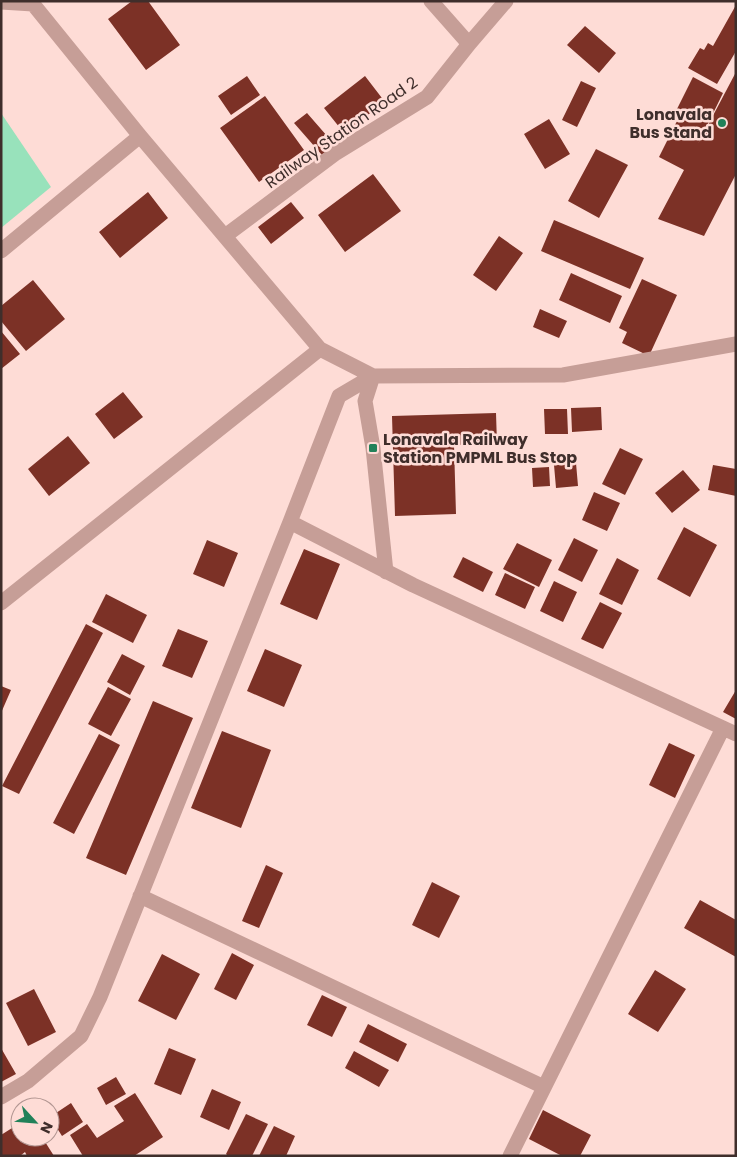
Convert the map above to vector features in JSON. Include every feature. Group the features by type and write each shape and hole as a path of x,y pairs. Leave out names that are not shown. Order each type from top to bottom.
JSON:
{"street":[{"path":"430,1 469,44"},
{"name":"Railway Station Road 2","path":"225,236 336,153 428,96 506,1"},
{"path":"1,2 32,3 140,136 320,349 373,376 563,375 736,344"},
{"path":"1,251 140,136"},
{"path":"1,603 320,349"},
{"path":"1,1097 28,1081 81,1036 100,997 290,522 338,396 373,376"},
{"path":"373,376 365,402 373,448 386,572"},
{"path":"290,522 386,572 729,731 510,1156"},
{"path":"140,896 544,1087"}],"green space":[{"path":"1,113 51,187 1,228"}],"building":[{"path":"132,1 148,1 180,45 146,70 108,19"},
{"path":"736,5 736,51 717,84 688,68 700,48 704,50 708,43 713,46"},
{"path":"585,26 616,53 599,73 567,45"},
{"name":"Lonavala Bus Stand","path":"736,72 736,174 704,236 658,219 684,170 659,157 678,119 673,117 693,77 723,93 698,144"},
{"path":"247,76 260,95 231,115 218,96"},
{"path":"365,76 385,102 344,133 324,108"},
{"path":"581,81 596,88 577,127 562,120"},
{"path":"265,96 304,150 259,182 220,128"},
{"path":"307,113 334,144 322,155 294,123"},
{"path":"549,119 570,154 545,169 524,134"},
{"path":"596,149 628,165 599,218 568,201"},
{"path":"373,174 401,211 345,252 318,215"},
{"path":"148,192 168,218 120,258 99,232"},
{"path":"291,202 304,218 271,244 258,227"},
{"path":"554,220 644,258 630,289 541,251"},
{"path":"499,236 523,253 496,291 473,275"},
{"path":"571,273 622,296 610,323 559,300"},
{"path":"642,279 677,295 649,356 622,343 627,332 619,328"},
{"path":"33,280 65,319 26,351 1,321 1,306"},
{"path":"540,309 567,321 559,338 533,327"},
{"path":"1,331 20,354 1,369"},
{"path":"123,392 143,417 114,439 95,414"},
{"path":"601,407 602,430 572,432 571,408"},
{"path":"544,409 567,409 568,434 545,434"},
{"path":"496,413 497,444 454,445 456,514 395,516 392,416"},
{"path":"68,436 90,463 49,496 28,469"},
{"path":"620,448 643,459 625,495 602,484"},
{"path":"576,463 578,486 556,488 554,465"},
{"path":"713,465 736,469 736,496 708,490"},
{"path":"549,467 550,486 533,487 532,468"},
{"path":"683,470 700,490 672,513 655,493"},
{"path":"594,492 620,503 607,531 582,520"},
{"path":"684,527 717,545 690,597 657,579"},
{"path":"574,538 598,550 582,582 558,570"},
{"path":"207,540 238,553 224,587 193,574"},
{"path":"517,543 552,560 539,587 503,569"},
{"path":"304,549 340,564 317,620 280,604"},
{"path":"463,557 493,572 483,592 453,577"},
{"path":"617,558 639,570 622,605 599,594"},
{"path":"505,573 535,587 525,609 495,595"},
{"path":"554,581 577,592 563,622 540,611"},
{"path":"106,594 147,615 133,643 92,622"},
{"path":"600,602 622,613 603,649 581,639"},
{"path":"86,624 103,633 19,794 2,786"},
{"path":"178,629 208,641 192,678 162,666"},
{"path":"265,649 302,665 284,707 247,691"},
{"path":"122,654 145,666 130,695 107,682"},
{"path":"1,686 11,690 1,713"},
{"path":"108,687 131,699 111,736 88,724"},
{"path":"736,690 736,719 723,712"},
{"path":"153,701 193,718 126,875 86,858"},
{"path":"222,731 271,750 241,828 191,808"},
{"path":"99,734 120,745 74,834 53,823"},
{"path":"669,743 695,755 675,798 649,785"},
{"path":"266,865 283,873 259,928 242,921"},
{"path":"432,882 460,896 439,938 412,925"},
{"path":"700,900 736,920 736,957 684,928"},
{"path":"232,953 254,965 236,1000 214,989"},
{"path":"162,954 200,974 176,1020 138,1001"},
{"path":"655,970 686,989 658,1032 628,1014"},
{"path":"34,989 56,1032 28,1046 6,1003"},
{"path":"322,995 347,1007 332,1037 307,1025"},
{"path":"368,1024 407,1044 398,1062 359,1042"},
{"path":"1,1048 16,1074 1,1082"},
{"path":"169,1048 196,1059 181,1095 154,1084"},
{"path":"354,1051 389,1070 379,1087 345,1068"},
{"path":"116,1077 126,1094 106,1105 97,1088"},
{"path":"212,1089 241,1102 229,1130 200,1117"},
{"path":"135,1093 163,1137 134,1156 83,1156 70,1135 87,1124 97,1138 124,1121 114,1106"},
{"path":"71,1103 83,1122 62,1136 60,1133 60,1110"},
{"path":"543,1110 591,1135 580,1156 562,1156 529,1139"},
{"path":"246,1114 268,1124 252,1156 228,1156 226,1154"},
{"path":"274,1126 295,1136 286,1156 259,1156"},
{"path":"10,1129 10,1147 48,1147 54,1156 27,1156 25,1152 20,1156 1,1156 1,1135"}],"place":[{"name":"Lonavala Bus Stand","path":"722,123"},
{"name":"Lonavala Railway Station PMPML Bus Stop","path":"373,448"}]}
